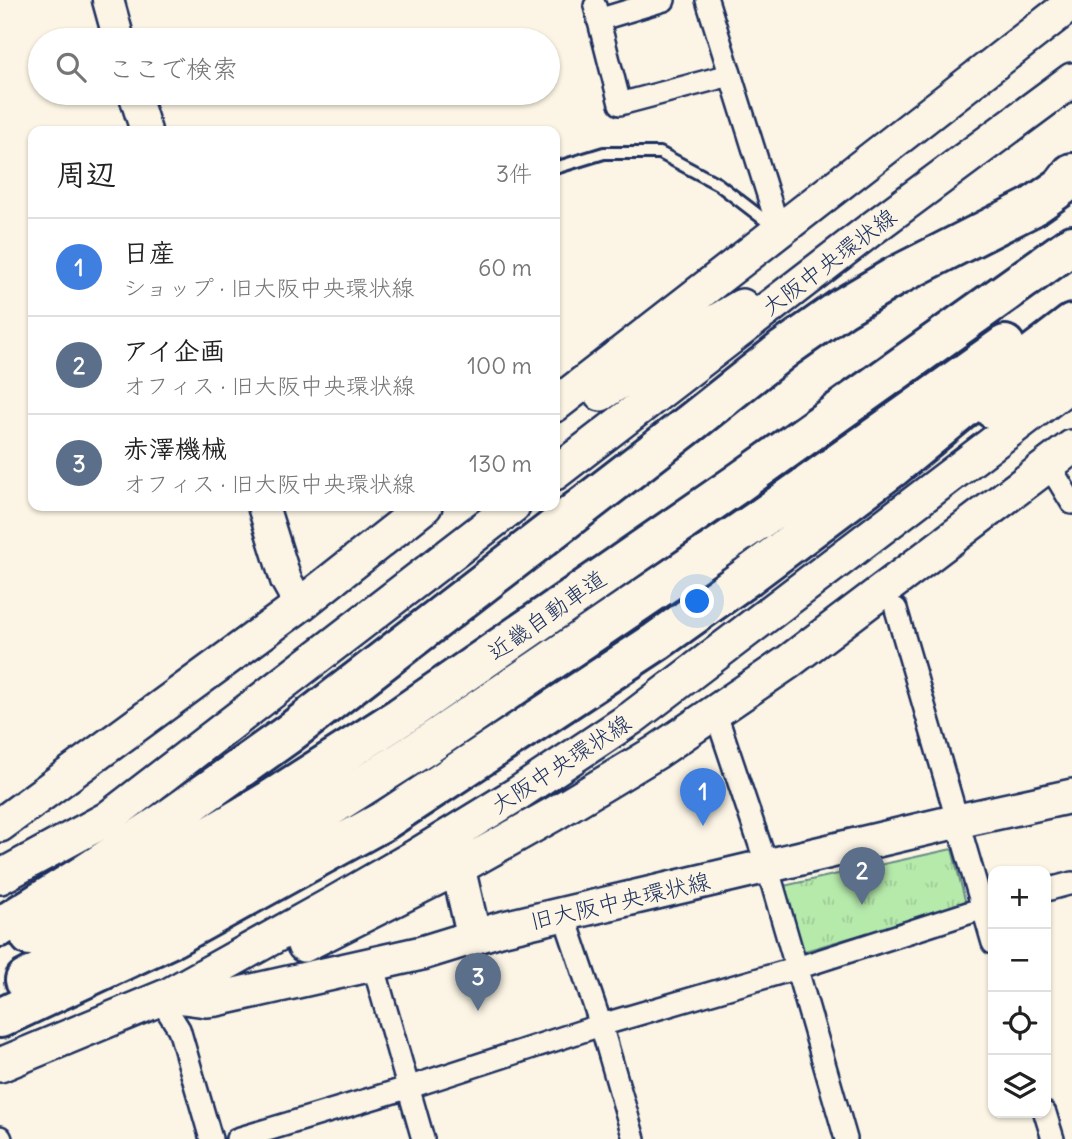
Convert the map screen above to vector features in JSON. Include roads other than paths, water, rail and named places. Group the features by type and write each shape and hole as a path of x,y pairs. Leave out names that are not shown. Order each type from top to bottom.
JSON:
{"highway":[{"path":"0,927 166,821 287,734 784,349 842,308 896,276 1032,207 1062,186 1072,173"},
{"name":"近畿自動車道","path":"0,952 141,877 272,799 400,717 737,484 1072,245"},
{"name":"近畿自動車道","path":"0,992 158,909 289,833 424,747 760,519 1072,297"},
{"path":"0,1018 173,937 385,820 657,640 748,576 892,468 991,386 1072,324"},
{"path":"892,468 1027,389 1072,366"}],"main road":[{"path":"560,401 1072,3"},
{"name":"大阪中央環状線","path":"560,469 870,230 1072,80"},
{"path":"560,421 666,351 870,230"},
{"name":"大阪中央環状線","path":"0,1065 164,997 215,971 517,794 633,717 1072,383"},
{"path":"215,971 262,966 458,868 655,753 787,663 1060,456"},
{"path":"0,825 300,605 419,511"},
{"path":"0,877 107,819 507,511"},
{"name":"旧大阪中央環状線","path":"164,997 217,999 422,953 500,929 1072,796"},
{"path":"458,868 474,937"}],"street":[{"path":"108,0 116,28"},
{"path":"664,0 596,13 620,104 730,75"},
{"path":"707,0 779,230"},
{"path":"138,105 144,126"},
{"path":"1060,456 1072,503"},
{"path":"265,511 286,580 300,605"},
{"path":"237,1139 407,1088 601,1025 796,968 988,906 958,821 896,609"},
{"path":"715,711 767,866 846,1139"},
{"path":"1051,889 1072,883"},
{"path":"564,915 601,1025 634,1139"},
{"path":"373,964 423,1139"},
{"path":"164,997 179,1029 211,1139"},
{"path":"1047,1118 1053,1139"}],"lane":[{"path":"560,166 604,153 660,153 718,184 779,230"}],"place":[{"name":"日産","path":"703,826"},
{"name":"アイ企画","path":"862,905"},
{"name":"赤澤機械","path":"478,1011"}]}
